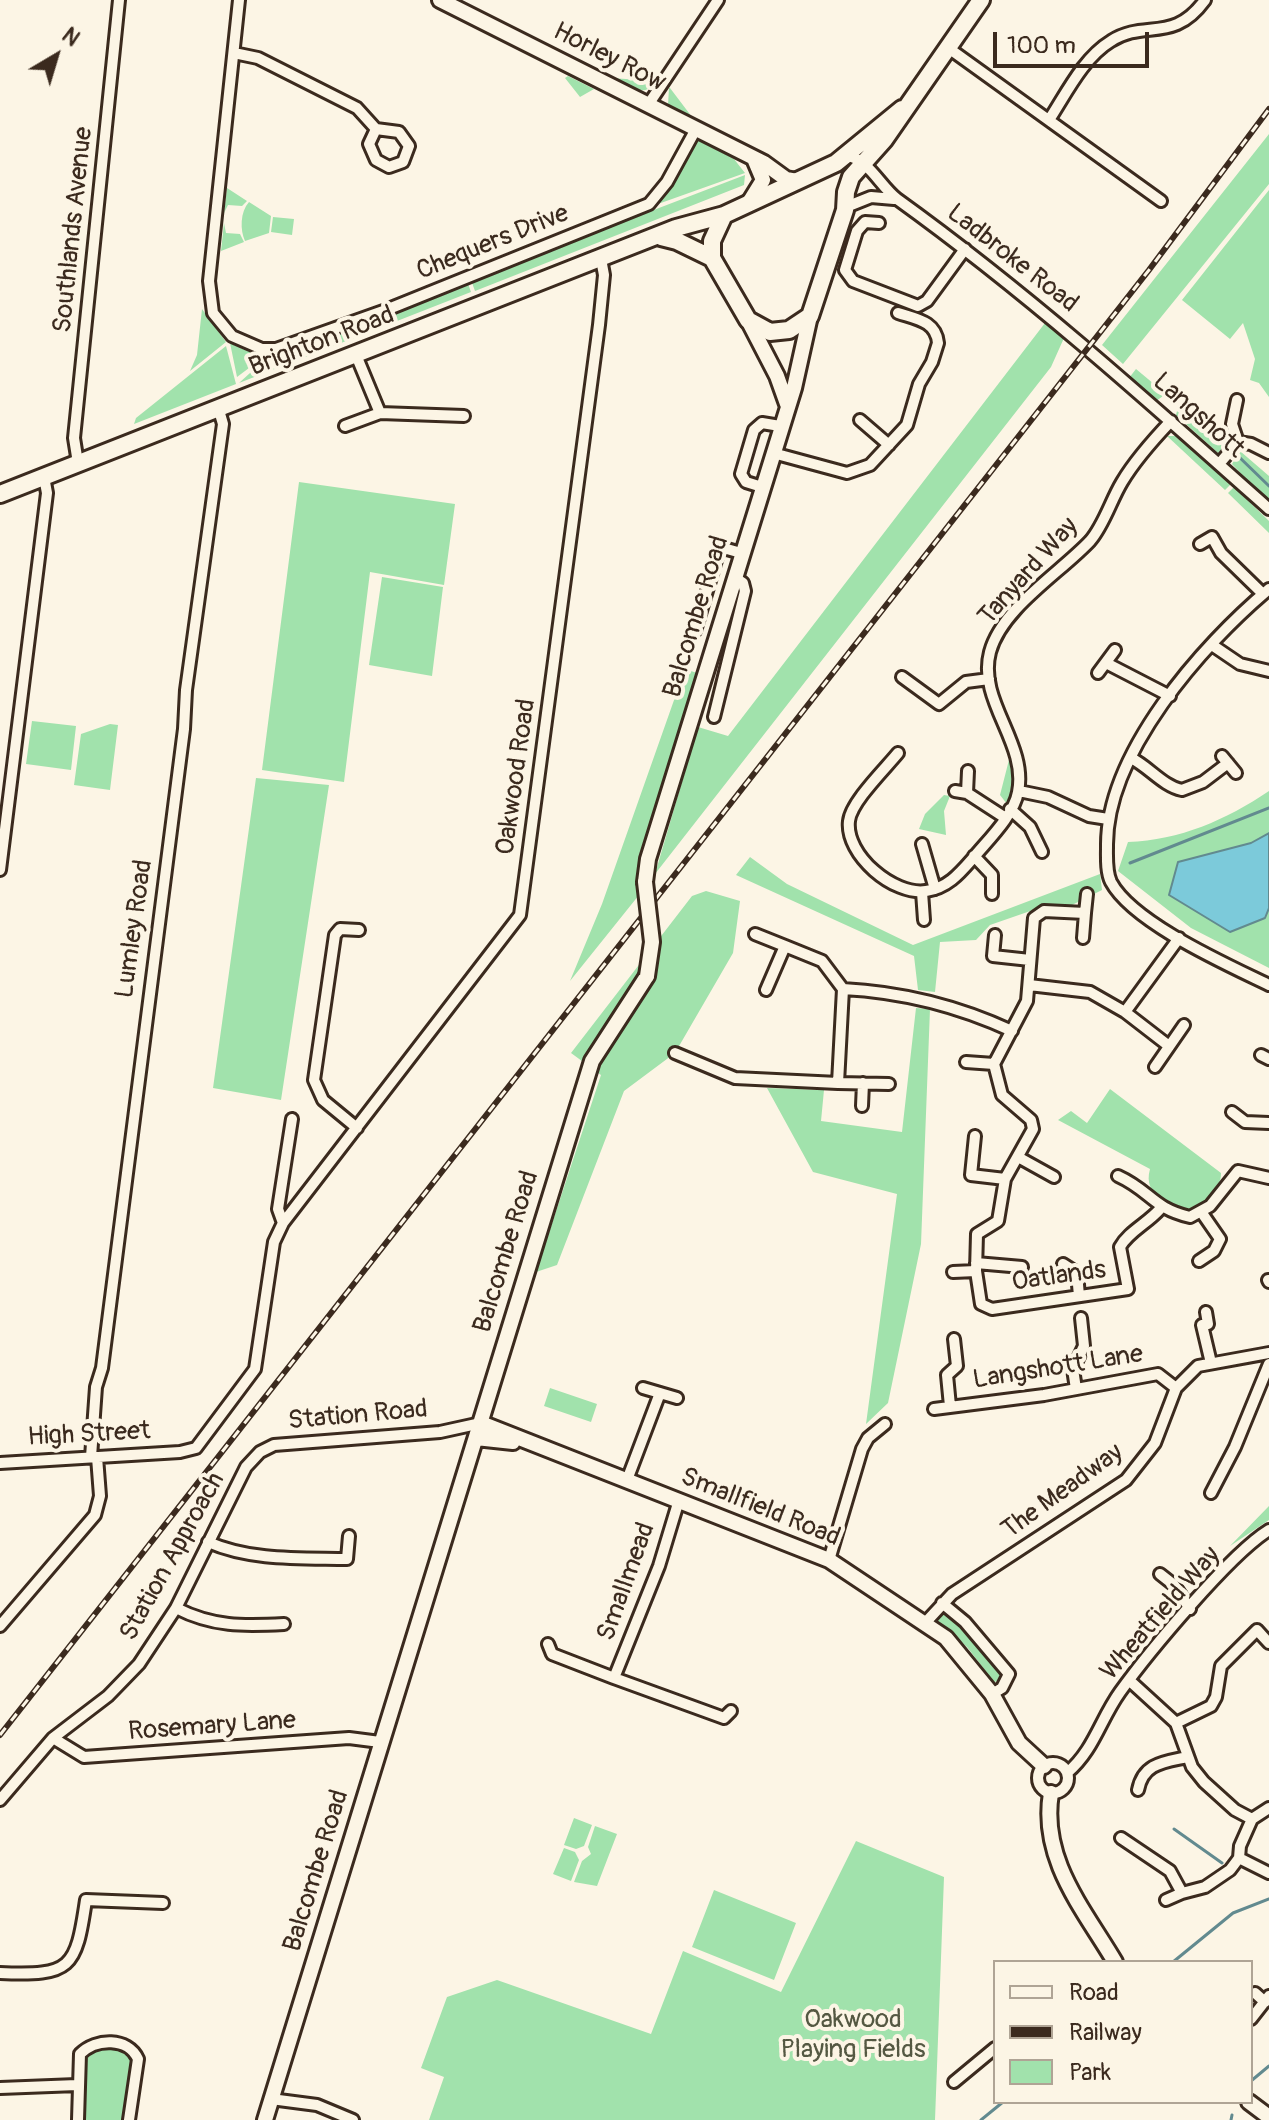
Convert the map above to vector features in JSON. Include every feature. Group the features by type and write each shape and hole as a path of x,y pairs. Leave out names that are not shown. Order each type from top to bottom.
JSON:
{"main road":[{"name":"Horley Row","path":"440,0 696,129 786,179 797,181"},
{"path":"855,160 884,140 902,109 981,0"},
{"name":"Brighton Road","path":"0,494 661,237 676,228 724,215 797,181 855,160"},
{"name":"Balcombe Road","path":"265,2120 592,1061 647,976 652,942 645,882 648,859 798,373 810,316 846,200 855,160"},
{"path":"750,201 763,180 755,161"},
{"path":"814,174 835,180 846,200"},
{"path":"724,215 712,241 712,258 777,376 787,405"},
{"path":"661,237 685,244 712,258"},
{"path":"748,320 758,328 779,332 799,326 810,316"},
{"path":"777,376 798,373"},
{"name":"Smallfield Road","path":"481,1423 829,1560 926,1622 955,1646 992,1694 1014,1736 1044,1766"},
{"path":"476,1438 526,1441"},
{"path":"1051,1793 1049,1839 1056,1863 1111,1960"},
{"path":"1252,2104 1269,2117"}],"street":[{"name":"Southlands Avenue","path":"78,463 74,438 119,0"},
{"name":"Chequers Drive","path":"239,0 209,281 210,300 213,313 232,336 262,349 284,347 386,310 649,204 662,190 696,129"},
{"path":"648,105 718,0"},
{"path":"1049,120 1091,59 1112,40 1176,26 1205,0"},
{"path":"947,47 1161,201"},
{"path":"234,53 258,58 357,108 376,129"},
{"name":"Ladbroke Road","path":"855,160 896,199 965,249 1099,356"},
{"path":"846,200 871,197 896,199"},
{"path":"879,223 865,222 857,231 845,270 853,281 918,306 927,301 965,249"},
{"name":"Oakwood Road","path":"283,1223 522,910 601,311 604,275 601,259"},
{"path":"773,453 847,473 870,465 907,425 919,384 932,362 938,343 935,331 926,322 898,313"},
{"path":"356,355 380,413"},
{"name":"Langshott","path":"1099,356 1269,509"},
{"path":"1237,400 1232,424 1238,442"},
{"name":"Lumley Road","path":"0,1626 31,1586 95,1515 100,1496 94,1457 96,1385 100,1380 223,424 218,407"},
{"path":"345,426 380,413 464,416"},
{"path":"860,420 889,445"},
{"name":"Tanyard Way","path":"1019,791 1016,757 989,679 988,662 997,636 1028,597 1093,537 1129,470 1171,421"},
{"path":"762,487 746,482 741,474 754,430 762,423 780,426"},
{"path":"1238,442 1269,453"},
{"path":"1219,464 1238,442"},
{"path":"0,870 47,493 44,477"},
{"path":"1200,544 1212,537 1221,553 1266,591 1212,645 1170,696 1131,758 1108,819 1107,859 1111,882 1142,913 1179,938 1269,985"},
{"path":"695,631 720,547 741,553"},
{"path":"714,717 745,591 743,583 734,577"},
{"path":"1212,645 1240,664 1269,671"},
{"path":"1098,673 1108,664 1115,650"},
{"path":"1108,664 1170,696"},
{"path":"902,677 939,704 966,682 989,679"},
{"path":"898,753 855,807 849,821 849,836 859,855 904,888 922,892 955,879 1007,813 1019,791 1048,797 1089,816 1108,819"},
{"path":"1131,758 1149,767 1166,784 1182,790 1203,782 1225,760 1236,773"},
{"path":"967,793 968,771"},
{"path":"955,791 967,793 1030,827 1042,852"},
{"path":"922,844 935,889"},
{"path":"974,856 992,875 992,894"},
{"path":"922,892 924,920"},
{"path":"1083,938 1087,894"},
{"path":"976,1267 977,1234 998,1221 1005,1179 1033,1123 1002,1095 994,1064 1024,1010 1034,918 1038,914 1085,913"},
{"path":"357,1128 323,1100 314,1080 335,935 340,929 359,930"},
{"path":"755,934 822,961 843,989 838,1083"},
{"path":"995,935 993,956 1030,960"},
{"path":"1125,1012 1179,938"},
{"path":"766,990 785,946"},
{"path":"1029,985 1090,992 1125,1012 1169,1046"},
{"path":"843,989 889,994 958,1008 1012,1031"},
{"path":"1155,1067 1184,1025"},
{"path":"675,1053 735,1078 889,1084"},
{"path":"966,1062 994,1064"},
{"path":"862,1106 863,1083"},
{"path":"1232,1112 1245,1122 1269,1123"},
{"path":"283,1223 278,1209 292,1119"},
{"path":"975,1136 971,1175 1005,1179"},
{"path":"1018,1157 1054,1177"},
{"path":"1118,1176 1140,1186 1160,1209 1190,1217 1202,1213 1220,1197 1231,1175 1238,1171 1269,1178"},
{"name":"Oatlands","path":"976,1267 981,1304 992,1309 1128,1289 1120,1247 1126,1237 1144,1227 1160,1209"},
{"path":"1199,1261 1214,1251 1220,1239 1202,1213"},
{"name":"High Street","path":"0,1463 180,1452 196,1448 255,1369 274,1242 283,1223"},
{"path":"953,1272 996,1262 1007,1268 1022,1267"},
{"path":"1063,1264 1077,1273 1079,1296"},
{"path":"1206,1312 1208,1324 1202,1325 1211,1363"},
{"path":"1076,1389 1073,1369 1084,1346 1081,1318"},
{"path":"950,1406 947,1375 957,1366 954,1339"},
{"name":"Langshott Lane","path":"934,1409 1158,1374 1176,1388 1198,1366 1269,1353"},
{"path":"1211,1493 1235,1447 1269,1364"},
{"path":"643,1388 677,1398"},
{"name":"The Meadway","path":"926,1622 942,1603 1126,1480 1155,1443 1176,1388"},
{"path":"627,1480 660,1393"},
{"name":"Station Road","path":"246,1467 260,1452 274,1445 440,1432 481,1423"},
{"path":"829,1560 862,1449 868,1438 885,1424"},
{"path":"440,1432 476,1438"},
{"name":"Station Approach","path":"0,1800 53,1738 124,1680 176,1608 246,1467"},
{"name":"Smallmead","path":"614,1678 659,1566 679,1500"},
{"name":"Wheatfield Way","path":"1067,1773 1095,1743 1112,1707 1130,1681 1190,1609 1254,1541 1269,1530"},
{"path":"208,1542 227,1550 276,1557 347,1559 349,1536"},
{"path":"1160,1574 1190,1609"},
{"path":"1165,1613 1181,1595"},
{"path":"942,1603 965,1622 1009,1674 1002,1688 992,1694"},
{"path":"176,1608 201,1621 226,1626 284,1624"},
{"path":"1176,1723 1211,1706 1216,1697 1221,1666 1257,1630 1269,1643"},
{"name":"Smallmead","path":"550,1649 614,1678 728,1714"},
{"path":"1130,1681 1176,1723 1192,1767 1219,1797 1252,1819"},
{"name":"Rosemary Lane","path":"53,1738 84,1757 360,1737 380,1742"},
{"path":"1138,1790 1140,1777 1147,1768 1187,1757"},
{"path":"1060,1765 1067,1773 1065,1787 1051,1793 1042,1789 1038,1780 1044,1766 1060,1765"},
{"path":"1166,1900 1195,1891 1218,1879 1239,1858 1240,1846 1252,1819 1269,1808"},
{"path":"1121,1838 1131,1853 1170,1871 1182,1893"},
{"path":"1239,1858 1269,1873"},
{"path":"0,1973 43,1973 69,1963 81,1942 86,1900 148,1908 163,1903"},
{"path":"1253,2016 1267,1999 1255,1993"},
{"path":"78,2120 80,2054 87,2047 120,2043 131,2047 138,2059 139,2070 129,2120"},
{"path":"954,2082 993,2050"},
{"path":"0,2088 77,2085"},
{"path":"271,2099 317,2105 353,2120"}],"green space":[{"path":"568,76 594,89 580,97 565,78"},
{"path":"611,78 656,81 656,82 641,90"},
{"path":"670,88 692,117 668,105"},
{"path":"1269,134 1269,184 1123,364 1102,345"},
{"path":"699,140 734,159 745,173 658,204 692,145"},
{"path":"745,175 744,185 475,291 471,280"},
{"path":"227,188 247,201 242,206 228,205 224,213"},
{"path":"1269,190 1269,397 1259,383 1250,380 1255,359 1243,323 1230,339 1182,300"},
{"path":"249,202 271,216 269,233 245,241 242,221"},
{"path":"273,217 294,219 292,235 271,232"},
{"path":"224,223 226,233 240,234 244,242 221,251"},
{"path":"467,281 471,292 239,383 272,353 286,352"},
{"path":"202,309 226,342 190,371 197,355"},
{"path":"1045,323 1064,338 1051,367 655,874 698,727 728,736"},
{"path":"230,343 254,354 269,353 237,377"},
{"path":"226,346 236,384 134,424 136,418"},
{"path":"1136,369 1166,394 1156,401 1129,378"},
{"path":"1178,407 1224,447 1218,453 1176,415"},
{"path":"1167,436 1180,436 1232,483 1225,490"},
{"path":"1240,451 1269,476 1269,504 1232,464"},
{"path":"299,482 455,504 444,585 370,572 344,782 262,770"},
{"path":"1234,487 1269,521 1269,533 1228,493"},
{"path":"382,577 443,587 432,676 369,665"},
{"path":"685,669 700,674 639,869 639,895 570,981 602,904"},
{"path":"32,721 76,726 71,770 26,764"},
{"path":"110,724 118,725 110,790 74,785 81,734"},
{"path":"1010,756 1014,778 1007,804 1000,795"},
{"path":"256,778 329,785 281,1100 213,1088"},
{"path":"1269,791 1269,968 1191,928 1118,871 1128,842 1166,837 1202,827"},
{"path":"944,795 950,796 944,811 946,835 919,829 925,814"},
{"path":"750,857 787,884 913,945 1100,874 1102,890 1072,905 1039,908 990,925 976,940 940,942 935,992 918,990 914,956 736,875"},
{"path":"706,891 740,901 733,953 675,1053 624,1091 557,1265 536,1272 601,1075 571,1053 692,896"},
{"path":"916,1008 930,1009 921,1244 888,1403 866,1424 897,1194 813,1172 767,1088 824,1090 821,1121 902,1132"},
{"path":"1110,1089 1221,1173 1218,1186 1207,1200 1191,1212 1167,1203 1150,1187 1150,1169 1058,1120 1071,1111 1087,1123"},
{"path":"550,1388 597,1404 591,1422 544,1406"},
{"path":"1269,1506 1269,1520 1230,1546"},
{"path":"944,1613 977,1641 1004,1674 1003,1680 994,1682 967,1647 937,1620"},
{"path":"574,1818 592,1825 584,1846 576,1849 564,1845"},
{"path":"595,1826 617,1834 597,1886 574,1882 582,1861 591,1854 588,1847"},
{"name":"Oakwood Playing Fields","path":"856,1841 944,1877 935,2120 429,2120 444,2077 421,2068 447,1997 497,1980 651,2034 683,1951 781,1992"},
{"path":"564,1848 575,1852 579,1860 571,1881 553,1874"},
{"path":"714,1890 796,1923 774,1980 692,1947"},
{"path":"96,2049 126,2049 135,2057 126,2120 84,2120 83,2060"}],"water":[{"path":"1269,833 1269,908 1265,918 1230,932 1169,895 1178,862 1251,843"}],"waterway":[{"path":"1181,406 1223,443"},
{"path":"1236,454 1269,486"},
{"path":"1130,863 1269,808"},
{"path":"1174,1829 1222,1863"},
{"path":"1175,1960 1233,1913 1269,1899"},
{"path":"1253,2079 1269,2066"},
{"path":"981,2120 1001,2104"},
{"path":"1231,2120 1232,2115"}],"railway":[{"path":"0,1735 1149,270 1269,109"}]}
